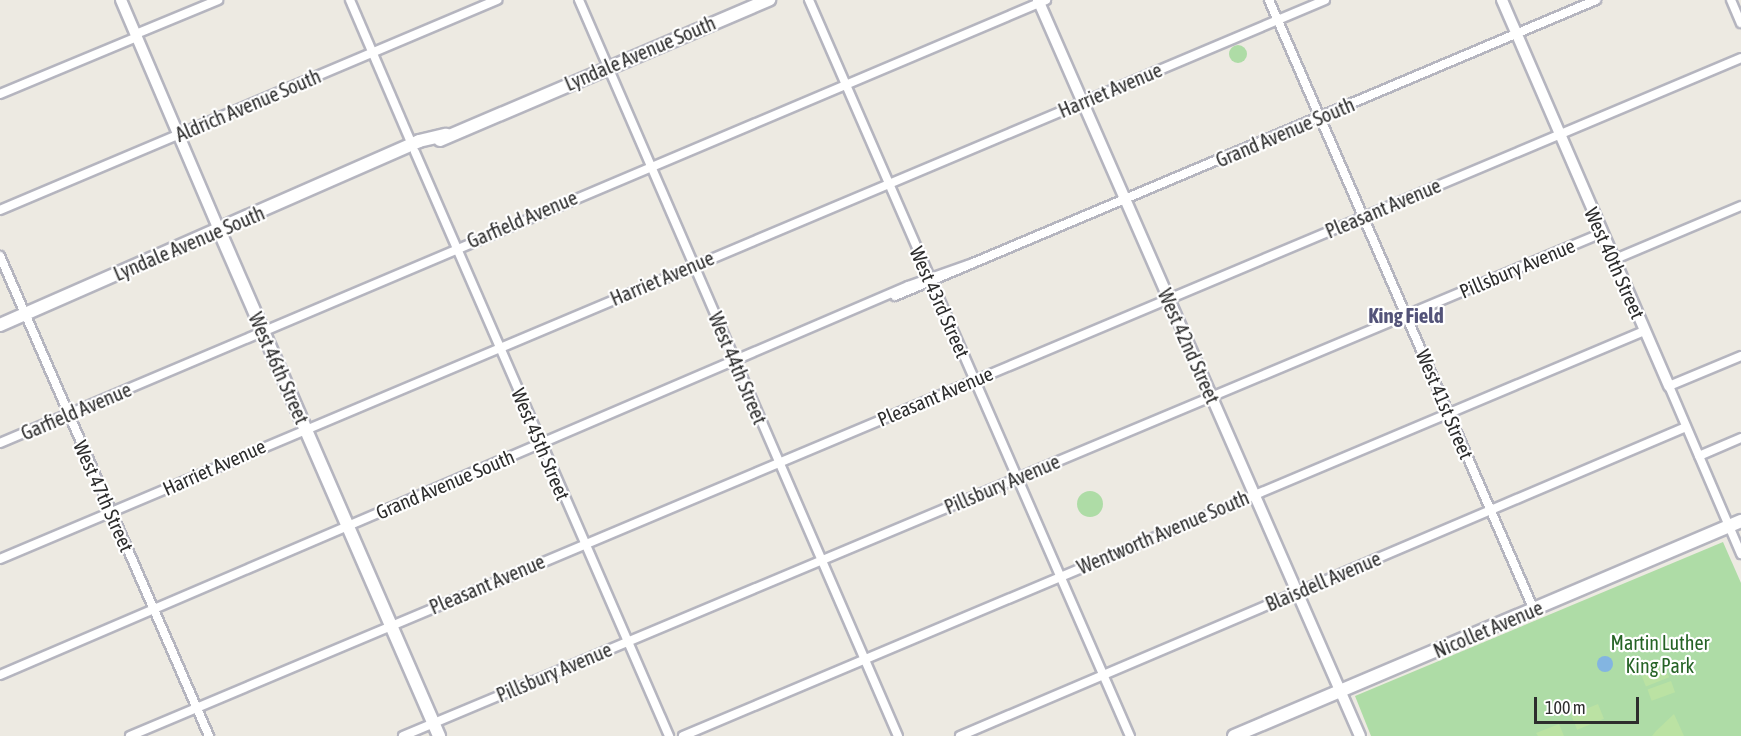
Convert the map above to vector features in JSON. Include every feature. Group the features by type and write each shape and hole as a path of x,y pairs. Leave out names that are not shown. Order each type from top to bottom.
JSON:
{"main road":[{"name":"Lyndale Avenue South","path":"0,325 378,162 769,0"},
{"name":"West 46th Street","path":"219,230 440,736"},
{"name":"Nicollet Avenue","path":"1234,736 1741,521"}],"street":[{"name":"West 46th Street","path":"121,0 219,230"},
{"path":"0,94 218,0"},
{"name":"West 45th Street","path":"350,0 669,736"},
{"name":"Aldrich Avenue South","path":"0,210 497,0"},
{"name":"West 44th Street","path":"579,0 898,736"},
{"name":"West 43rd Street","path":"809,0 1130,736"},
{"name":"West 41st Street","path":"1269,0 1534,610"},
{"name":"Harriet Avenue","path":"0,559 305,427 1325,0"},
{"name":"West 40th Street","path":"1502,0 1741,554"},
{"name":"Grand Avenue South","path":"0,675 348,525 1596,0"},
{"path":"1731,0 1741,24"},
{"name":"Garfield Avenue","path":"0,443 262,329 1042,1"},
{"name":"West 42nd Street","path":"1042,1 1252,494 1360,736"},
{"name":"Pleasant Avenue","path":"130,736 391,624 1741,58"},
{"path":"1613,260 1741,206"},
{"name":"Pillsbury Avenue","path":"403,736 1211,395 1602,233"},
{"name":"West 47th Street","path":"0,256 209,736"},
{"name":"Wentworth Avenue South","path":"682,736 1252,494 1644,331"},
{"path":"1669,386 1741,356"},
{"name":"Blaisdell Avenue","path":"960,736 1686,427"},
{"path":"1699,456 1741,438"}],"green space":[{"path":"1238,45 1244,48 1247,54 1244,60 1238,63 1232,60 1229,54 1232,48"},
{"path":"1090,491 1099,495 1103,504 1099,513 1090,517 1081,513 1077,504 1081,495"},
{"name":"Martin Luther King Park","path":"1723,542 1741,583 1741,736 1371,736 1355,696"},
{"path":"1665,667 1669,677 1646,687 1642,676"},
{"path":"1671,681 1675,692 1652,701 1648,690"},
{"path":"1598,704 1604,719 1577,730 1571,715"},
{"path":"1674,714 1684,736 1652,736 1656,731"},
{"path":"1559,724 1564,736 1538,736 1536,733"}],"water":[{"path":"1605,656 1611,658 1613,664 1611,670 1605,672 1599,670 1597,664 1599,658"}],"district":[{"name":"King Field","path":"1406,315"}]}
